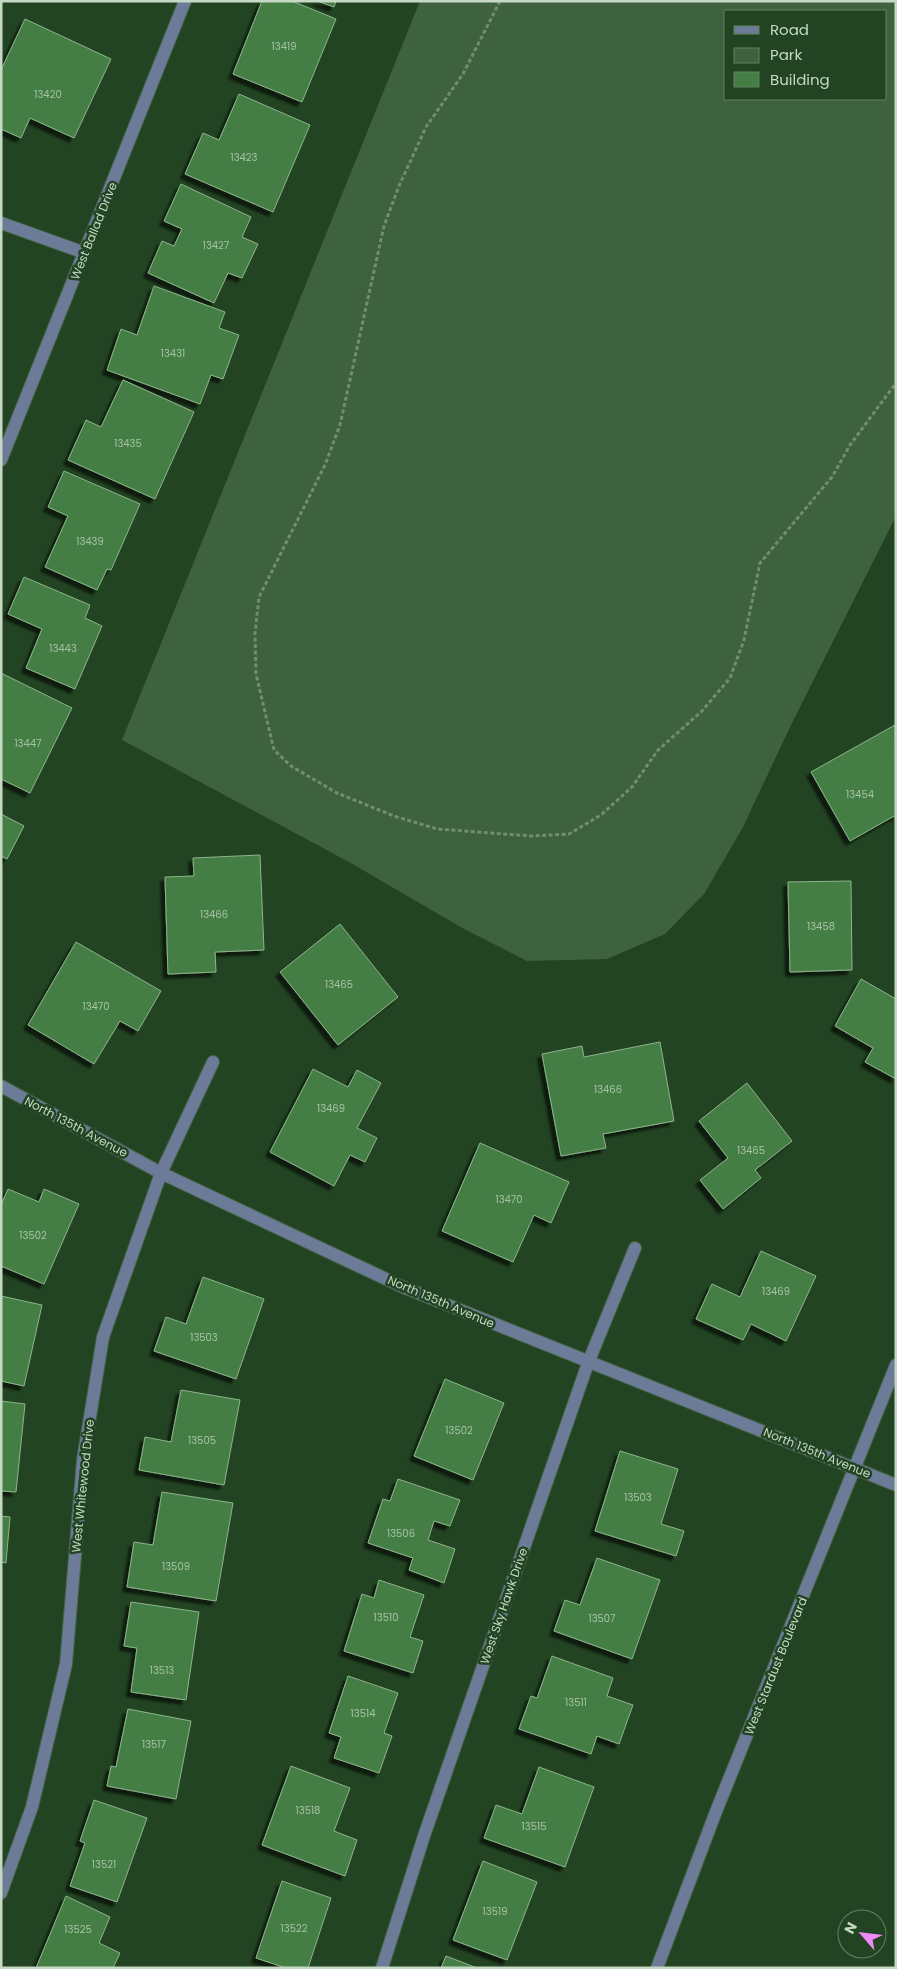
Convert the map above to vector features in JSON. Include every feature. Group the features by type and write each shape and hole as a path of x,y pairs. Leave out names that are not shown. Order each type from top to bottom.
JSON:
{"street":[{"name":"West Ballad Drive","path":"1,460 85,254 184,1"},
{"path":"1,222 85,254"},
{"name":"West Whitewood Drive","path":"1,1893 32,1807 66,1664 83,1460 104,1337 161,1173 213,1062"},
{"name":"North 135th Avenue","path":"1,1086 161,1173 403,1287 588,1363 896,1485"},
{"name":"West Sky Hawk Drive","path":"382,1968 424,1836 588,1363 635,1248"},
{"name":"West Stardust Boulevard","path":"657,1968 716,1814 896,1366"}],"path":[{"path":"500,1 463,74 426,127 399,186 384,226 340,426 325,465 259,597 255,634 256,674 274,750 292,766 337,793 394,816 437,829 532,836 569,834 601,815 632,787 658,750 702,711 730,678 744,640 760,562 832,477 850,445 896,383"}],"green space":[{"path":"420,1 896,1 896,516 791,725 743,827 704,894 665,934 607,959 527,961 464,929 349,862 122,740"}],"building":[{"path":"262,1 292,1 336,19 302,102 233,74"},
{"path":"317,1 336,1 334,7"},
{"path":"25,19 111,59 74,138 30,118 21,138 1,129 1,70"},
{"path":"239,94 310,125 273,212 185,174 203,133 219,140"},
{"path":"181,184 251,217 242,237 258,244 242,278 228,273 214,303 148,273 162,241 174,246 182,229 164,221"},
{"path":"154,286 225,312 219,328 239,335 223,379 211,375 200,404 107,370 121,329 137,335"},
{"path":"123,380 194,412 155,499 68,460 86,420 101,427"},
{"path":"64,471 140,504 111,570 107,569 97,590 45,567 68,516 48,507"},
{"path":"24,577 90,605 85,618 102,626 75,689 26,668 42,629 8,614"},
{"path":"1,673 72,708 30,793 1,779"},
{"path":"895,725 896,818 894,816 850,841 811,772"},
{"path":"1,814 24,826 7,859 1,856"},
{"path":"260,855 264,950 215,952 216,972 168,974 165,877 194,876 193,858"},
{"path":"851,881 852,970 790,972 788,882"},
{"path":"340,924 398,997 338,1045 280,972"},
{"path":"76,942 161,991 138,1031 120,1021 94,1064 28,1025"},
{"path":"861,979 896,999 896,1079 865,1062 873,1048 835,1026"},
{"path":"660,1042 674,1121 603,1134 606,1148 561,1156 542,1054 582,1046 584,1057"},
{"path":"313,1069 348,1087 357,1070 381,1083 357,1128 377,1138 365,1162 350,1155 334,1186 270,1152"},
{"path":"747,1083 792,1141 755,1170 761,1178 723,1209 700,1180 728,1158 699,1121"},
{"path":"480,1143 569,1182 551,1223 534,1215 513,1262 442,1231"},
{"path":"8,1189 39,1202 44,1189 79,1204 44,1284 1,1266 1,1205"},
{"path":"761,1251 816,1276 786,1341 751,1324 743,1340 696,1319 712,1284 740,1297"},
{"path":"203,1277 264,1299 236,1379 154,1351 166,1317 186,1324"},
{"path":"1,1296 42,1305 24,1386 1,1381"},
{"path":"445,1379 504,1403 473,1480 414,1456"},
{"path":"181,1390 240,1400 224,1485 139,1470 145,1437 171,1442"},
{"path":"1,1401 25,1404 16,1492 1,1491"},
{"path":"620,1451 678,1469 661,1524 684,1531 676,1556 595,1531"},
{"path":"398,1479 460,1500 450,1526 434,1521 428,1540 455,1549 444,1583 409,1570 413,1558 368,1543 383,1499 390,1501"},
{"path":"162,1492 233,1503 216,1601 127,1587 134,1542 153,1545"},
{"path":"1,1516 10,1517 6,1563 1,1562"},
{"path":"597,1558 660,1580 632,1659 554,1631 565,1600 580,1605"},
{"path":"379,1580 424,1595 410,1637 423,1641 413,1673 344,1651 362,1594 374,1598"},
{"path":"131,1602 199,1612 186,1700 131,1692 137,1648 124,1646"},
{"path":"552,1656 613,1678 607,1696 633,1705 619,1744 597,1736 591,1754 519,1729 531,1696 537,1698"},
{"path":"348,1676 398,1693 384,1733 392,1736 379,1773 334,1758 341,1737 329,1733"},
{"path":"128,1709 191,1721 176,1799 107,1786 111,1766 116,1767"},
{"path":"291,1766 350,1788 334,1831 357,1840 345,1876 262,1845"},
{"path":"539,1767 594,1787 565,1867 484,1838 496,1805 522,1814"},
{"path":"94,1800 147,1818 117,1902 70,1886 85,1843 80,1841"},
{"path":"483,1861 537,1882 507,1960 453,1940"},
{"path":"282,1881 331,1898 308,1968 286,1968 256,1958"},
{"path":"66,1896 110,1917 99,1943 120,1953 113,1968 36,1968"},
{"path":"446,1956 477,1968 441,1968"}]}
